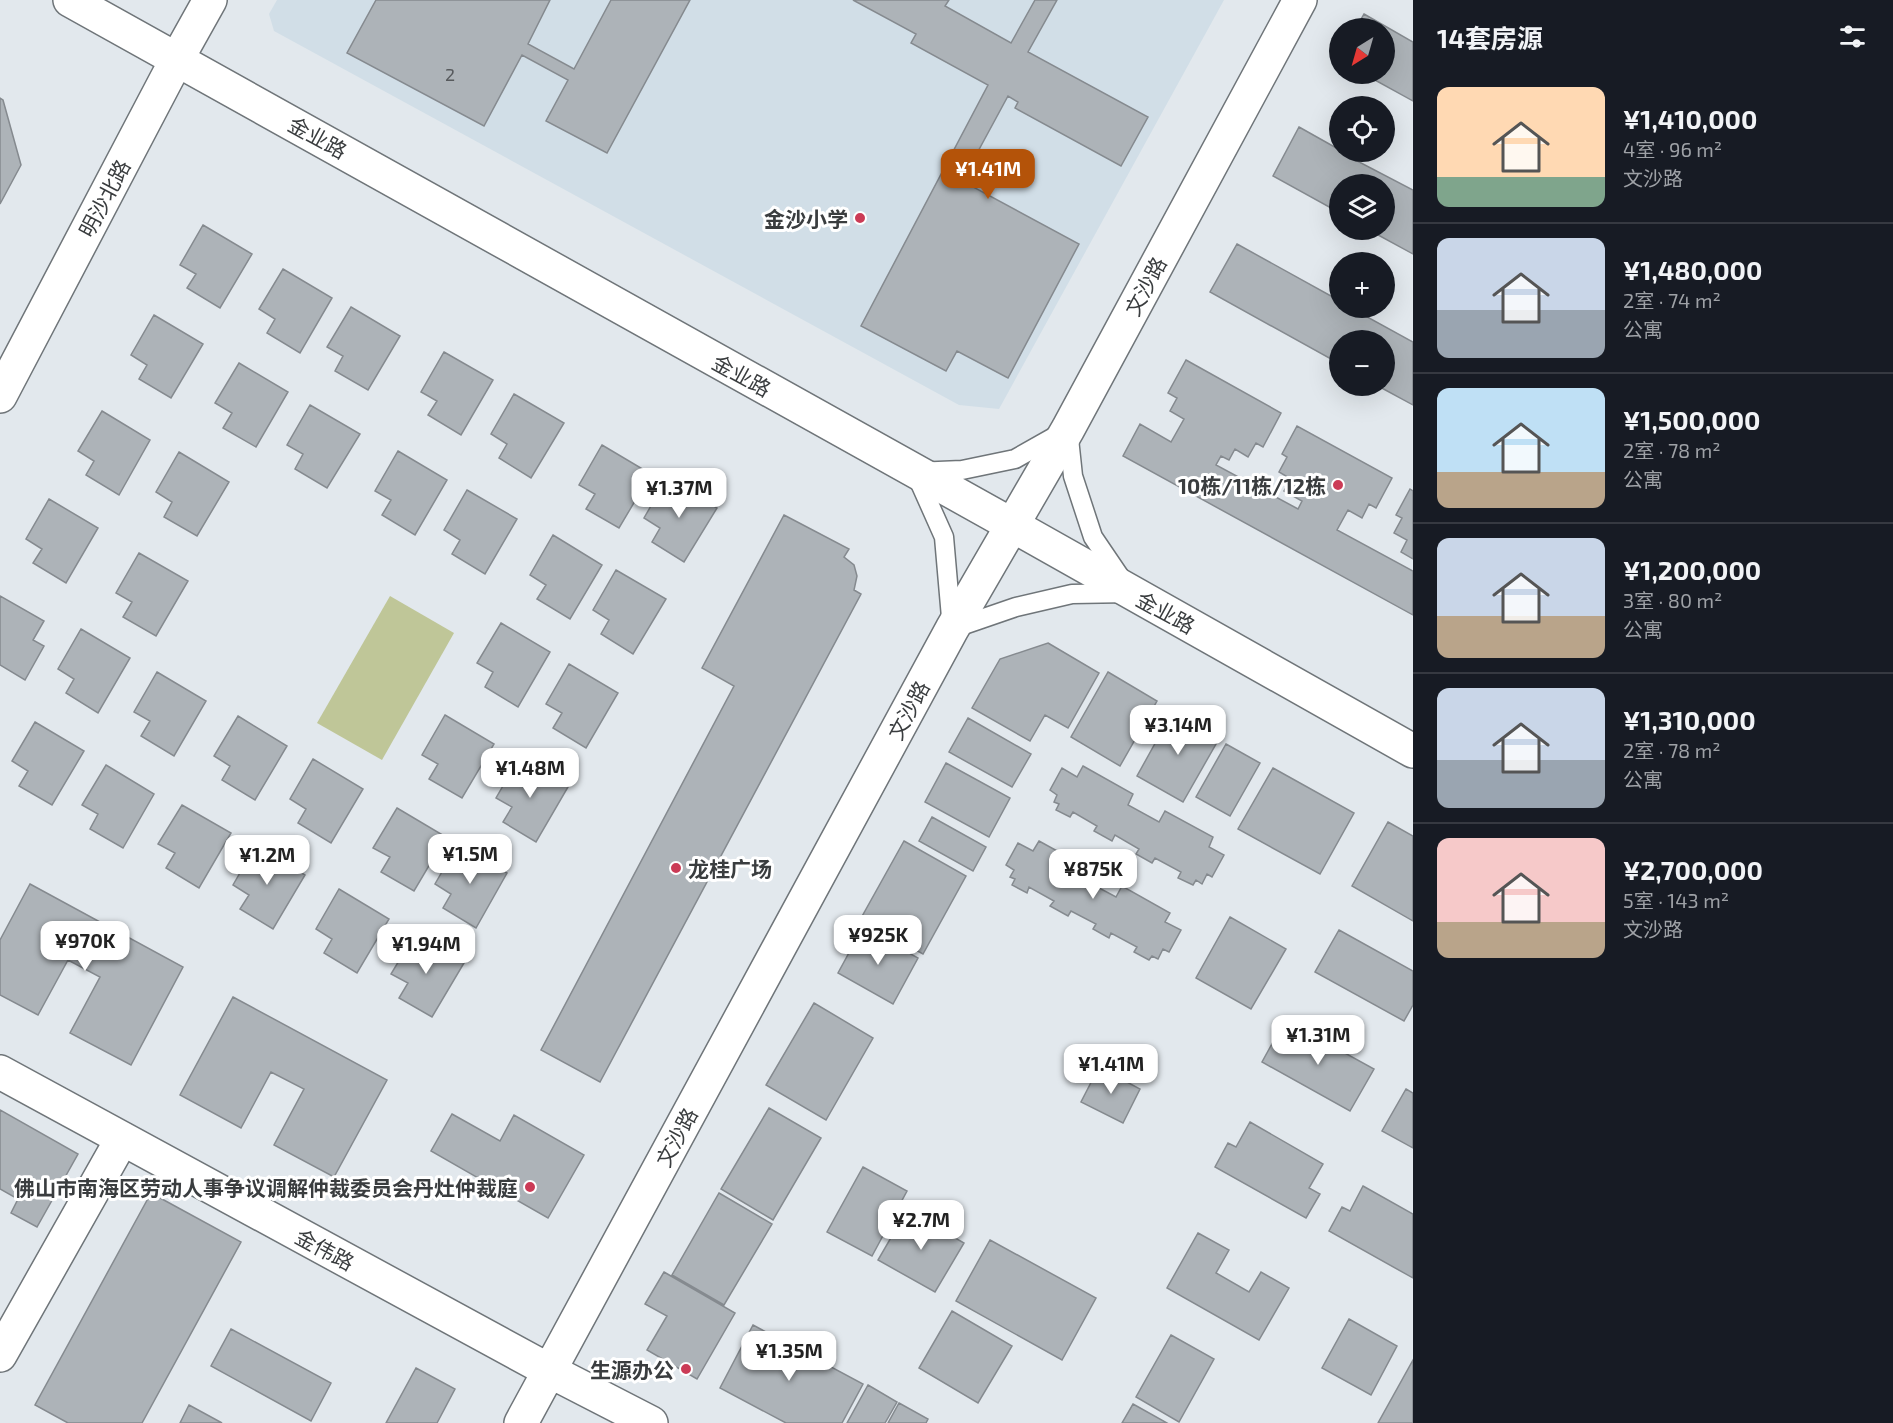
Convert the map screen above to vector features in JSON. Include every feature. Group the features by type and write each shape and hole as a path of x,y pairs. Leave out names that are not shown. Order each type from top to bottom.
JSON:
{"street":[{"name":"金业路","path":"69,0 1413,751"},
{"name":"明沙北路","path":"0,396 210,0"},
{"name":"文沙路","path":"521,1423 952,629 1068,429 1299,0"},
{"name":"金伟路","path":"0,1072 550,1371 651,1423"},
{"path":"0,1355 122,1139"}],"lane":[{"path":"1068,429 1073,476 1093,537 1131,593 1072,594 1016,607 952,629 944,537 915,472 962,470 1015,459 1068,429"}],"shaded area":[{"name":"金沙小学","path":"277,0 1224,0 999,409 959,405 274,31 269,14"}],"green space":[{"path":"390,596 454,633 382,760 317,723"}],"building":[{"path":"376,0 550,0 528,44 574,69 611,0 690,0 607,153 546,121 568,80 522,55 484,126 347,53"},
{"path":"853,0 949,0 945,6 1011,43 1035,0 1057,0 1028,52 1148,117 1121,166 1015,108 1018,102 1008,96 962,181 1079,244 1008,378 957,351 946,371 861,326 988,85 911,43 916,34"},
{"path":"1395,32 1413,42 1413,101 1382,84 1395,84"},
{"path":"0,98 3,100 21,165 0,204"},
{"path":"1299,127 1329,144 1329,162 1359,162 1382,174 1329,174 1329,207 1273,176"},
{"path":"1395,181 1413,190 1413,254 1387,240 1395,240"},
{"path":"203,225 252,254 220,308 187,288 196,274 180,265"},
{"path":"1237,244 1329,295 1329,318 1369,318 1391,330 1329,330 1329,358 1210,292"},
{"path":"283,269 332,298 300,353 267,333 275,319 259,309"},
{"path":"351,307 400,336 368,390 335,371 343,356 327,347"},
{"path":"154,315 203,344 171,398 139,379 147,365 131,355"},
{"path":"1395,332 1413,342 1413,405 1395,395"},
{"path":"444,352 493,380 461,435 428,415 437,401 421,392"},
{"name":"10栋/11栋/12栋","path":"1186,360 1281,413 1263,447 1256,443 1248,457 1235,449 1229,460 1221,456 1216,465 1298,509 1302,501 1284,491 1291,479 1279,472 1287,457 1282,454 1297,426 1392,478 1376,508 1369,504 1362,518 1348,510 1337,530 1413,571 1413,615 1123,456 1140,424 1171,442 1184,419 1170,411 1177,398 1168,393"},
{"path":"239,363 288,392 256,447 223,428 232,413 215,403"},
{"path":"514,394 564,423 531,478 499,458 507,444 491,434"},
{"path":"310,405 360,434 327,488 295,469 303,454 287,445"},
{"path":"102,411 150,440 119,495 86,475 94,461 78,451"},
{"path":"602,445 651,474 619,528 586,509 595,494 579,485"},
{"path":"398,451 447,480 415,535 382,515 391,500 375,491"},
{"path":"179,452 229,482 197,536 164,517 172,502 156,492"},
{"path":"667,478 717,508 684,562 652,542 660,528 644,518"},
{"path":"1410,489 1413,491 1413,559 1401,552 1407,540 1394,533 1402,518 1396,515"},
{"path":"467,490 517,519 485,574 452,554 460,540 444,530"},
{"path":"49,499 98,528 66,583 33,563 42,549 26,539"},
{"name":"龙桂广场","path":"784,515 849,549 844,557 854,565 857,576 854,590 861,594 600,1082 541,1050 734,686 702,668"},
{"path":"553,535 602,565 570,619 537,599 546,585 530,575"},
{"path":"139,553 188,581 156,636 123,617 132,602 116,593"},
{"path":"616,570 666,599 633,654 601,634 609,620 593,610"},
{"path":"0,596 44,621 33,640 44,646 25,680 0,665"},
{"path":"501,623 550,652 518,707 485,687 493,672 477,663"},
{"path":"81,629 130,658 98,713 66,693 74,679 58,669"},
{"path":"1048,643 1099,673 1068,728 1045,715 1030,741 972,708 1000,659"},
{"path":"569,664 618,693 586,748 553,728 562,713 546,704"},
{"path":"157,672 206,701 174,756 141,736 150,721 134,712"},
{"path":"1108,672 1157,701 1120,766 1071,737"},
{"path":"1173,711 1220,737 1183,802 1137,776"},
{"path":"445,715 494,744 462,798 429,779 438,764 422,755"},
{"path":"238,716 287,746 255,800 222,780 230,766 214,756"},
{"path":"968,718 1031,754 1012,787 949,752"},
{"path":"35,722 84,751 52,805 19,786 28,771 12,761"},
{"path":"1226,744 1260,763 1230,816 1196,797"},
{"path":"519,758 568,787 536,842 503,822 512,807 496,798"},
{"path":"313,759 363,789 331,843 298,823 306,809 290,799"},
{"path":"946,763 1010,798 989,837 925,802"},
{"path":"106,765 154,794 123,848 90,829 98,814 82,805"},
{"path":"1083,766 1133,794 1128,805 1159,822 1165,811 1213,837 1209,847 1224,855 1212,877 1207,874 1202,884 1196,880 1193,885 1178,878 1181,872 1155,858 1152,863 1136,854 1139,849 1115,835 1112,841 1094,831 1097,826 1073,812 1070,817 1056,810 1059,804 1054,802 1057,795 1050,790 1062,768 1077,777"},
{"path":"1273,768 1354,813 1320,874 1238,829"},
{"path":"182,805 231,833 199,888 166,868 175,853 158,844"},
{"path":"397,808 446,837 414,891 381,872 390,857 373,848"},
{"path":"932,817 986,847 973,871 919,841"},
{"path":"1388,822 1413,836 1413,921 1352,886"},
{"path":"904,841 966,876 923,954 860,920"},
{"path":"1039,841 1090,869 1084,880 1116,897 1122,886 1170,913 1165,922 1181,930 1169,952 1163,949 1158,959 1152,956 1149,960 1134,952 1137,947 1111,933 1109,938 1093,929 1096,924 1071,911 1068,916 1050,906 1054,901 1029,887 1027,893 1012,885 1015,879 1010,877 1014,870 1006,865 1018,843 1033,851"},
{"path":"458,844 507,873 476,928 443,908 451,894 435,884"},
{"path":"256,845 305,875 273,929 240,909 249,895 233,885"},
{"path":"30,884 183,967 131,1065 70,1033 100,977 68,960 38,1015 0,995 0,940"},
{"path":"339,889 389,919 357,973 324,953 332,939 316,929"},
{"path":"1230,917 1286,949 1251,1009 1196,978"},
{"path":"863,927 918,958 893,1004 838,973"},
{"path":"1339,930 1413,971 1413,1005 1404,1021 1315,972"},
{"path":"415,934 464,963 432,1017 399,998 408,983 391,974"},
{"path":"233,997 387,1080 334,1177 274,1145 304,1089 271,1072 241,1128 180,1095"},
{"path":"814,1003 873,1038 826,1120 766,1085"},
{"path":"1285,1020 1374,1069 1350,1111 1262,1062"},
{"path":"1099,1067 1140,1089 1123,1123 1081,1102"},
{"path":"1406,1089 1413,1093 1413,1148 1382,1131"},
{"path":"769,1108 821,1138 773,1220 721,1189"},
{"path":"0,1110 78,1154 37,1227 11,1213 18,1199 0,1189"},
{"name":"佛山市南海区劳动人事争议调解仲裁委员会丹灶仲裁庭","path":"452,1114 500,1141 514,1115 584,1155 548,1218 431,1151"},
{"path":"1250,1122 1323,1164 1309,1188 1320,1194 1306,1218 1215,1167 1228,1143 1236,1147"},
{"path":"863,1167 907,1191 872,1256 827,1232"},
{"path":"1363,1186 1413,1214 1413,1278 1329,1231 1342,1207 1350,1211"},
{"path":"151,1193 241,1242 142,1423 68,1423 35,1405"},
{"path":"719,1193 772,1224 724,1305 672,1275"},
{"path":"907,1210 964,1243 935,1292 878,1260"},
{"path":"1198,1233 1229,1250 1216,1273 1249,1292 1261,1272 1289,1288 1259,1340 1167,1288"},
{"path":"990,1240 1096,1298 1062,1360 956,1301"},
{"path":"664,1272 735,1313 697,1379 647,1350 667,1316 645,1304"},
{"path":"952,1311 1012,1346 978,1403 919,1368"},
{"path":"1349,1319 1397,1346 1371,1395 1322,1368"},
{"path":"753,1325 863,1384 842,1423 786,1423 720,1388"},
{"path":"231,1329 331,1383 311,1421 211,1366"},
{"path":"1171,1335 1214,1359 1179,1422 1136,1397"},
{"path":"1413,1360 1413,1423 1378,1423"},
{"path":"416,1368 455,1389 437,1423 386,1423"},
{"path":"868,1385 897,1402 885,1423 847,1423"},
{"path":"899,1403 928,1419 926,1423 888,1423"},
{"path":"1133,1404 1167,1423 1122,1423"},
{"path":"189,1405 222,1423 180,1423"}],"place":[{"name":"金沙小学","path":"860,218"},
{"name":"10栋/11栋/12栋","path":"1338,485"},
{"name":"龙桂广场","path":"676,868"},
{"name":"佛山市南海区劳动人事争议调解仲裁委员会丹灶仲裁庭","path":"530,1187"},
{"name":"生源办公","path":"686,1369"}]}
